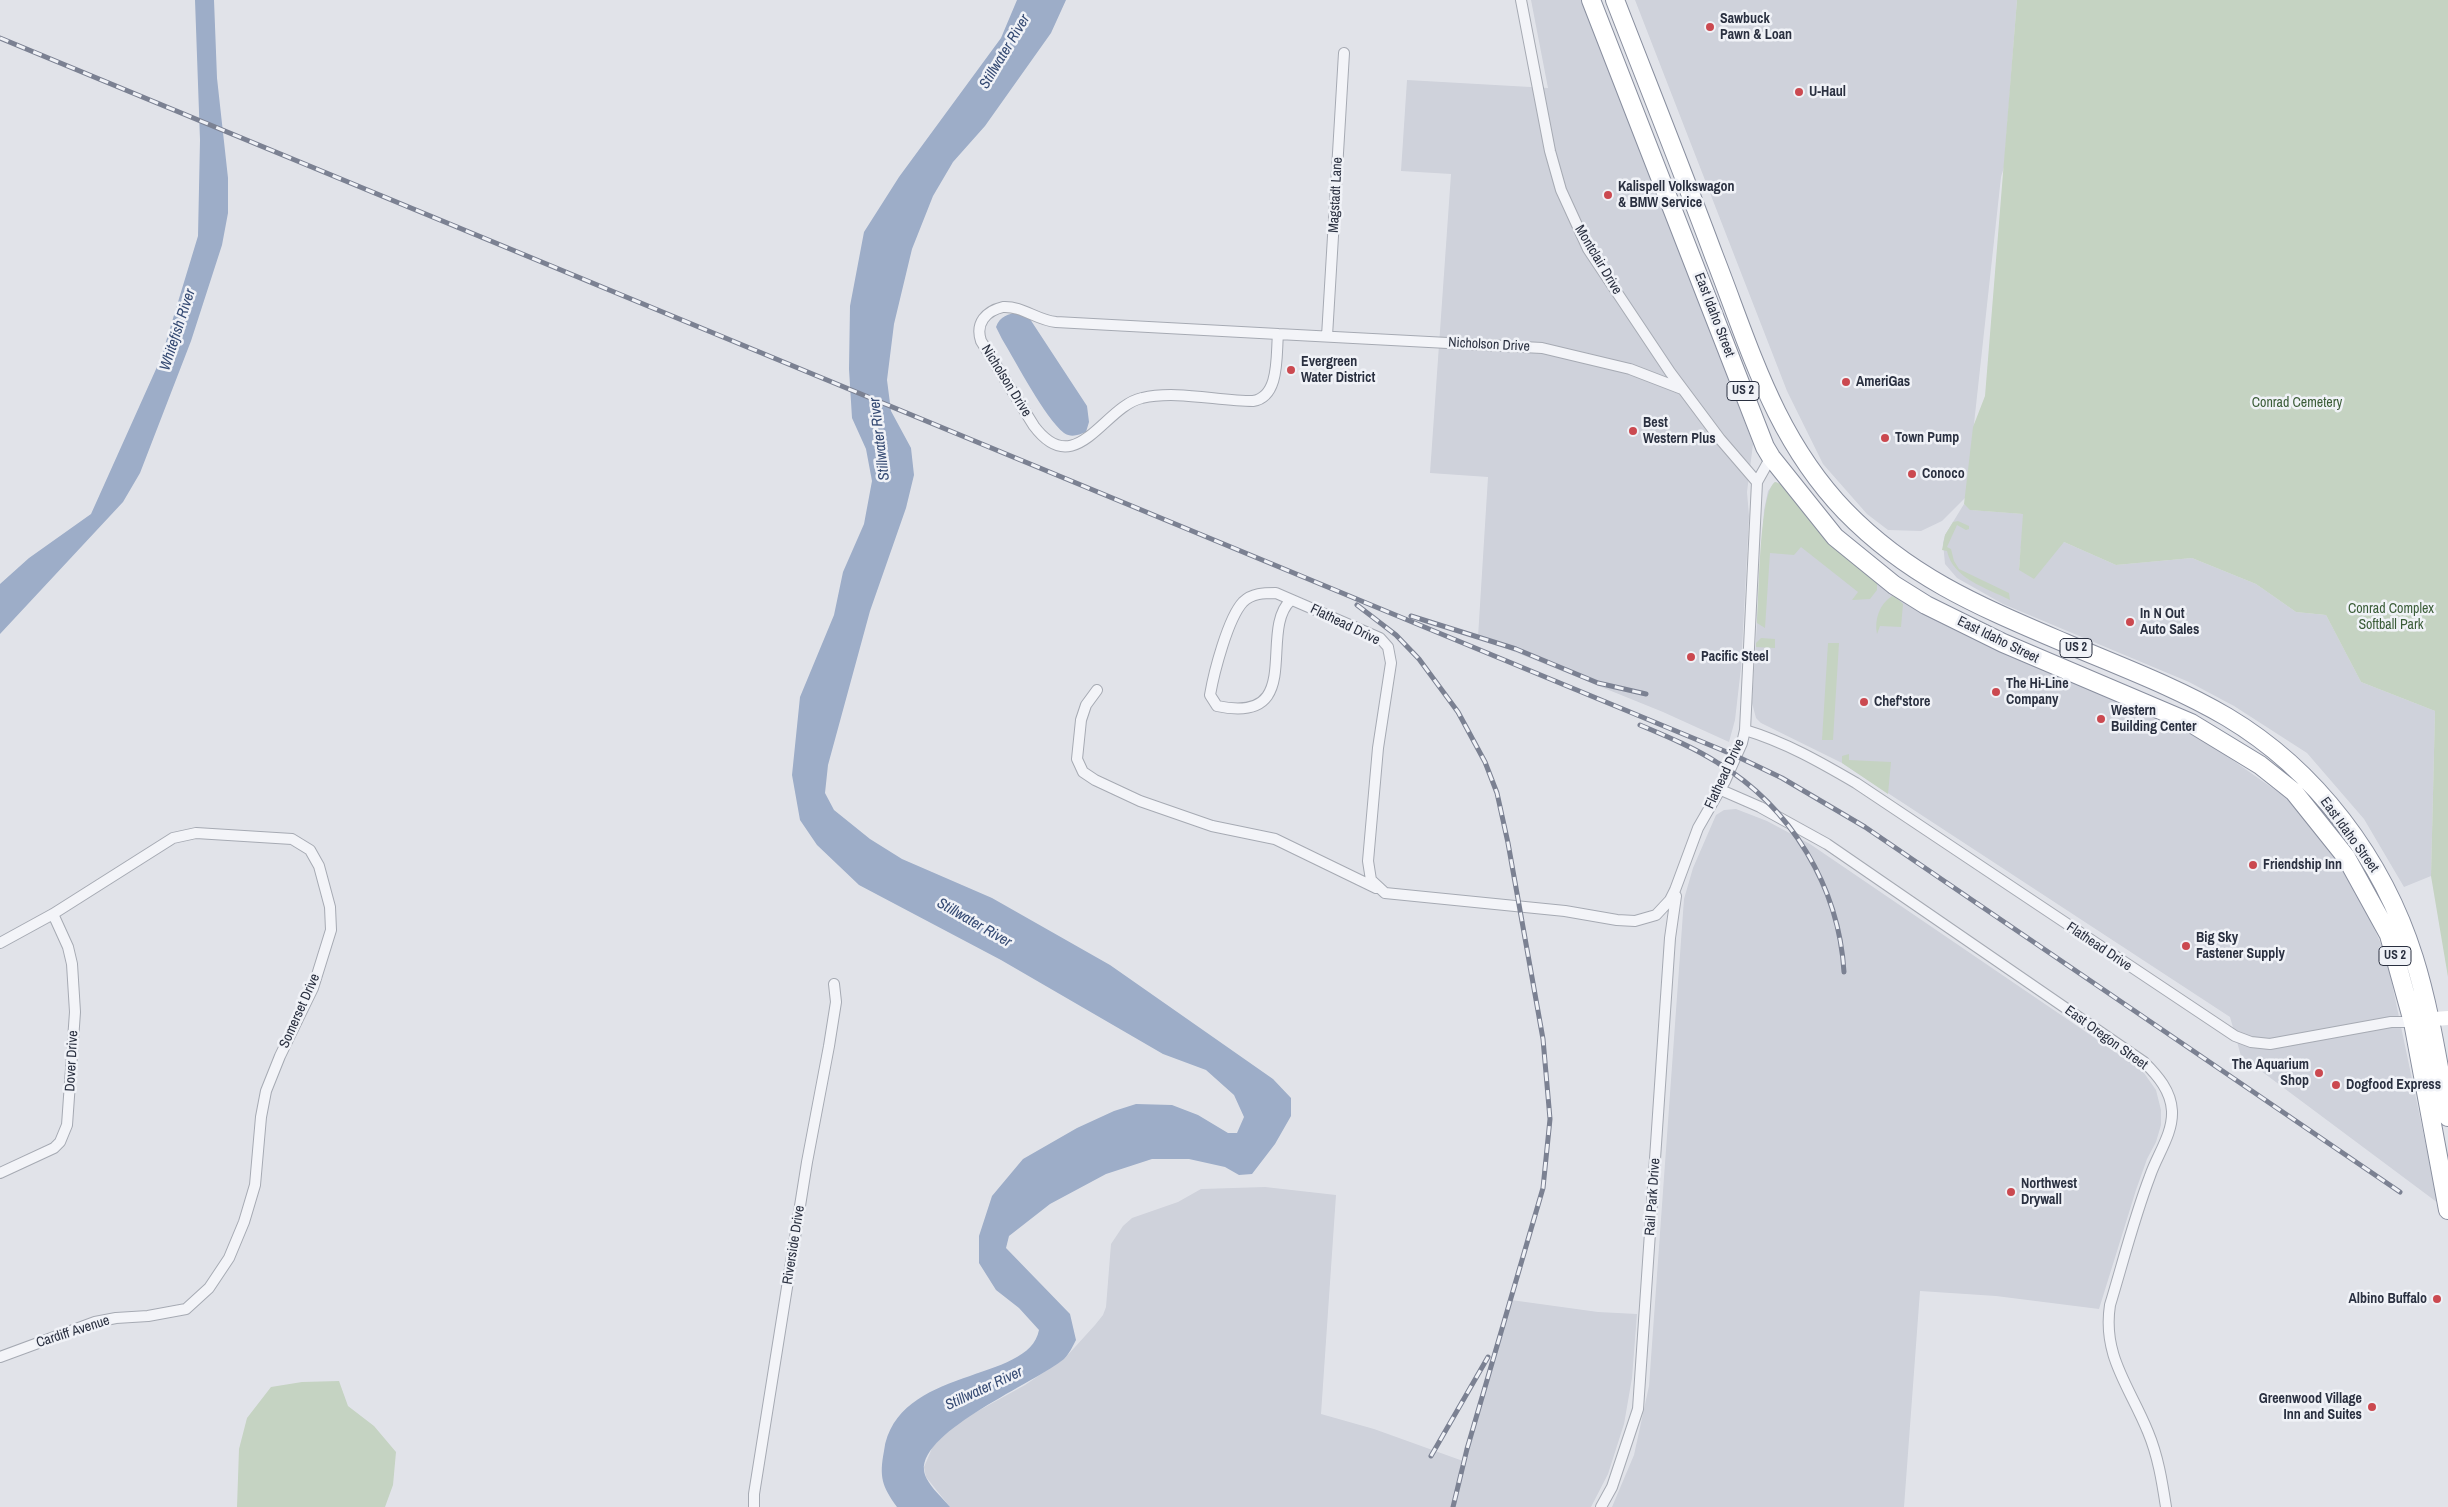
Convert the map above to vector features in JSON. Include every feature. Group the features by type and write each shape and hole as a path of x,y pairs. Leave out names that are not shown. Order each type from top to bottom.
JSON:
{"highway":[{"name":"East Idaho Street","path":"1616,0 1765,392 1794,446 1823,487 1880,544 1934,582 1994,612 2201,703 2252,734 2293,767 2345,824 2365,852 2386,890 2415,960 2421,1020 2448,1210"},
{"name":"East Idaho Street","path":"1594,7 1754,421 1771,457 1835,537 1894,586 1926,605 2003,643 2191,723 2260,765 2294,792 2346,857 2389,935 2421,1020 2448,1117"},
{"path":"1594,7 1618,38 1660,135 1675,154"}],"street":[{"name":"Montclair Drive","path":"1521,0 1550,151 1561,190 1588,248 1647,340 1720,439 1757,482"},
{"name":"Magstadt Lane","path":"1327,336 1344,53"},
{"name":"Nicholson Drive","path":"1278,334 1271,388 1264,398 1247,401 1168,396 1142,398 1122,407 1087,439 1069,446 1051,442 1039,432 984,346 979,332 981,322 988,313 995,309 1008,307 1022,309 1042,319 1056,322 1542,348 1630,370 1678,386 1690,396"},
{"path":"1745,730 1757,482 1771,457"},
{"name":"Flathead Drive","path":"1291,600 1279,616 1277,666 1272,688 1263,700 1249,708 1231,709 1218,706 1210,695 1233,617 1244,602 1259,593 1276,593 1380,638 1388,647 1390,662 1378,748 1368,861 1371,880 1385,893 1484,905 1519,906 1617,920 1635,921 1656,915 1670,900 1698,828 1720,790 1742,743 1745,730 1767,736 1805,754 1856,783 2235,1036 2251,1042 2270,1044 2384,1024 2421,1020"},
{"path":"1097,690 1086,705 1078,740 1077,759 1083,772 1140,800 1212,826 1275,839 1366,882 1385,893"},
{"name":"East Oregon Street","path":"1720,790 1760,807 1827,844 2144,1062 2164,1085 2171,1100 2170,1129 2149,1178 2110,1305 2108,1335 2116,1364 2139,1411 2157,1458 2166,1507"},
{"name":"Somerset Drive","path":"0,944 53,914 173,838 196,833 292,840 310,850 319,866 330,907 331,930 313,988 280,1056 266,1091 261,1117 256,1185 229,1258 209,1288 186,1309 148,1316"},
{"name":"Rail Park Drive","path":"1601,1507 1615,1479 1638,1409 1672,909 1679,880"},
{"name":"Dover Drive","path":"0,1173 54,1148 60,1142 67,1125 73,1059 74,983 68,948 53,914"},
{"name":"Riverside Drive","path":"754,1507 754,1494 807,1162 836,1002 834,984"},
{"path":"2421,1020 2448,1018"},
{"name":"Cardiff Avenue","path":"0,1357 96,1322 116,1318 148,1316"}],"shaded area":[{"path":"1531,0 1585,0 1753,444 1747,492 1749,516 1741,668 1735,720 1729,742 1663,712 1478,637 1488,477 1430,473 1451,174 1401,171 1407,80 1548,88"},
{"path":"1635,0 2017,0 2004,167 2001,177 1966,497 1942,521 1921,531 1888,530 1867,514 1823,464 1787,391"},
{"path":"1775,482 1782,485 1807,518 1855,565 1895,596 1929,617 1988,646 2178,722 2291,801 2349,873 2386,955 2438,1203 2241,1056 2230,1017 1842,763 1761,723 1756,718 1752,703 1764,510 1768,491"},
{"path":"1964,504 1971,510 2024,514 2019,569 2064,542 2116,565 2192,558 2256,584 2296,612 2326,615 2361,682 2435,711 2431,876 2404,887 2364,819 2307,753 2234,706 2189,682 2003,604 1957,578 1945,564 1943,543 1945,535"},
{"path":"1736,809 1767,821 1810,844 2130,1062 2144,1073 2156,1090 2161,1110 2161,1125 2156,1142 2147,1159 2136,1190 2099,1309 1996,1296 1920,1291 1904,1507 1612,1507 1634,1455 1649,1386 1684,899 1693,868 1716,815 1724,810"},
{"path":"1265,1187 1336,1195 1321,1414 1374,1429 1463,1461 1511,1300 1598,1312 1637,1314 1632,1378 1624,1424 1608,1474 1591,1507 950,1507 926,1477 924,1467 933,1446 958,1422 1025,1385 1065,1358 1095,1325 1103,1315 1106,1307 1111,1244 1123,1226 1132,1218 1178,1202 1201,1189"}],"green space":[{"path":"2017,0 2448,0 2448,977 2431,876 2435,711 2361,682 2326,615 2296,612 2256,584 2192,558 2116,565 2064,542 2034,579 2019,570 2023,514 1970,510 1964,504 1973,427 1985,396"},
{"path":"1775,482 1786,489 1827,540 1877,583 1877,590 1870,599 1852,600 1858,592 1801,547 1794,555 1770,553 1765,628 1757,623 1763,525 1770,490"},
{"path":"1958,521 1969,526 1969,529 1966,530 1957,525 1947,547 1951,549 1954,561 1959,569 2009,593 2010,600 1972,582 1956,569 1950,561 1947,551 1942,550 1945,535 1953,522"},
{"path":"1892,596 1896,597 1903,604 1901,627 1880,626 1877,634 1877,618 1884,603"},
{"path":"1761,638 1775,639 1775,648 1756,647 1756,643"},
{"path":"1828,643 1839,643 1833,740 1822,740"},
{"path":"1849,754 1849,760 1891,762 1888,794 1842,763 1842,756"},
{"path":"339,1381 348,1406 374,1426 396,1452 393,1485 385,1507 237,1507 239,1449 247,1418 271,1387 302,1382"}],"water":[{"name":"Whitefish River","path":"195,0 214,0 217,78 228,178 228,213 222,245 191,341 140,473 123,502 0,634 0,584 29,558 91,514 161,358 198,236 200,140"},
{"name":"Stillwater River","path":"1017,0 1066,0 1051,33 985,126 953,162 933,196 912,249 894,324 887,380 891,411 911,448 914,475 906,508 870,611 828,765 825,793 834,810 870,839 902,859 992,898 1110,965 1273,1079 1291,1098 1291,1116 1275,1144 1252,1174 1239,1175 1225,1167 1189,1159 1152,1159 1106,1174 1050,1204 1009,1236 1006,1248 1070,1314 1076,1340 1064,1359 959,1424 941,1439 928,1455 924,1470 927,1480 950,1507 897,1507 885,1487 882,1475 884,1451 894,1423 912,1403 936,1389 1012,1360 1030,1347 1039,1330 1019,1308 996,1290 979,1263 979,1236 992,1196 1023,1159 1077,1128 1114,1111 1136,1104 1172,1105 1198,1115 1228,1133 1237,1133 1244,1117 1234,1095 1206,1070 1163,1054 1001,960 859,885 817,845 800,820 792,775 800,697 834,615 843,572 864,524 872,481 866,449 852,418 849,369 850,306 864,232 899,177 1001,38"},
{"path":"1019,312 1028,316 1087,406 1089,422 1086,432 1072,436 1064,433 1056,426 1002,339 996,327 998,323 1005,316"}],"railway":[{"path":"0,38 1734,755 1782,778 1865,827 2400,1192"},
{"path":"1357,605 1396,635 1419,659 1458,712 1485,762 1497,793 1508,843 1543,1039 1550,1119 1543,1188 1467,1449 1453,1507"},
{"path":"1411,616 1516,649 1598,683 1646,694"},
{"path":"1640,725 1689,747 1718,763 1744,781 1768,802 1789,826 1821,880 1840,940 1844,972"},
{"path":"1431,1456 1488,1357"}],"place":[{"name":"Sawbuck Pawn & Loan","path":"1710,27"},
{"name":"U-Haul","path":"1799,92"},
{"name":"Kalispell Volkswagon & BMW Service","path":"1608,195"},
{"name":"Evergreen Water District","path":"1291,370"},
{"name":"AmeriGas","path":"1846,382"},
{"name":"Best Western Plus","path":"1633,431"},
{"name":"Town Pump","path":"1885,438"},
{"name":"Conoco","path":"1912,474"},
{"name":"In N Out Auto Sales","path":"2130,622"},
{"name":"Pacific Steel","path":"1691,657"},
{"name":"The Hi-Line Company","path":"1996,692"},
{"name":"Chef'store","path":"1864,702"},
{"name":"Western Building Center","path":"2101,719"},
{"name":"Friendship Inn","path":"2253,865"},
{"name":"Big Sky Fastener Supply","path":"2186,946"},
{"name":"The Aquarium Shop","path":"2319,1073"},
{"name":"Dogfood Express","path":"2336,1085"},
{"name":"Northwest Drywall","path":"2011,1192"},
{"name":"Albino Buffalo","path":"2437,1299"},
{"name":"Greenwood Village Inn and Suites","path":"2372,1407"}],"park label":[{"name":"Conrad Cemetery","path":"2297,403"},
{"name":"Conrad Complex Softball Park","path":"2391,618"}]}
